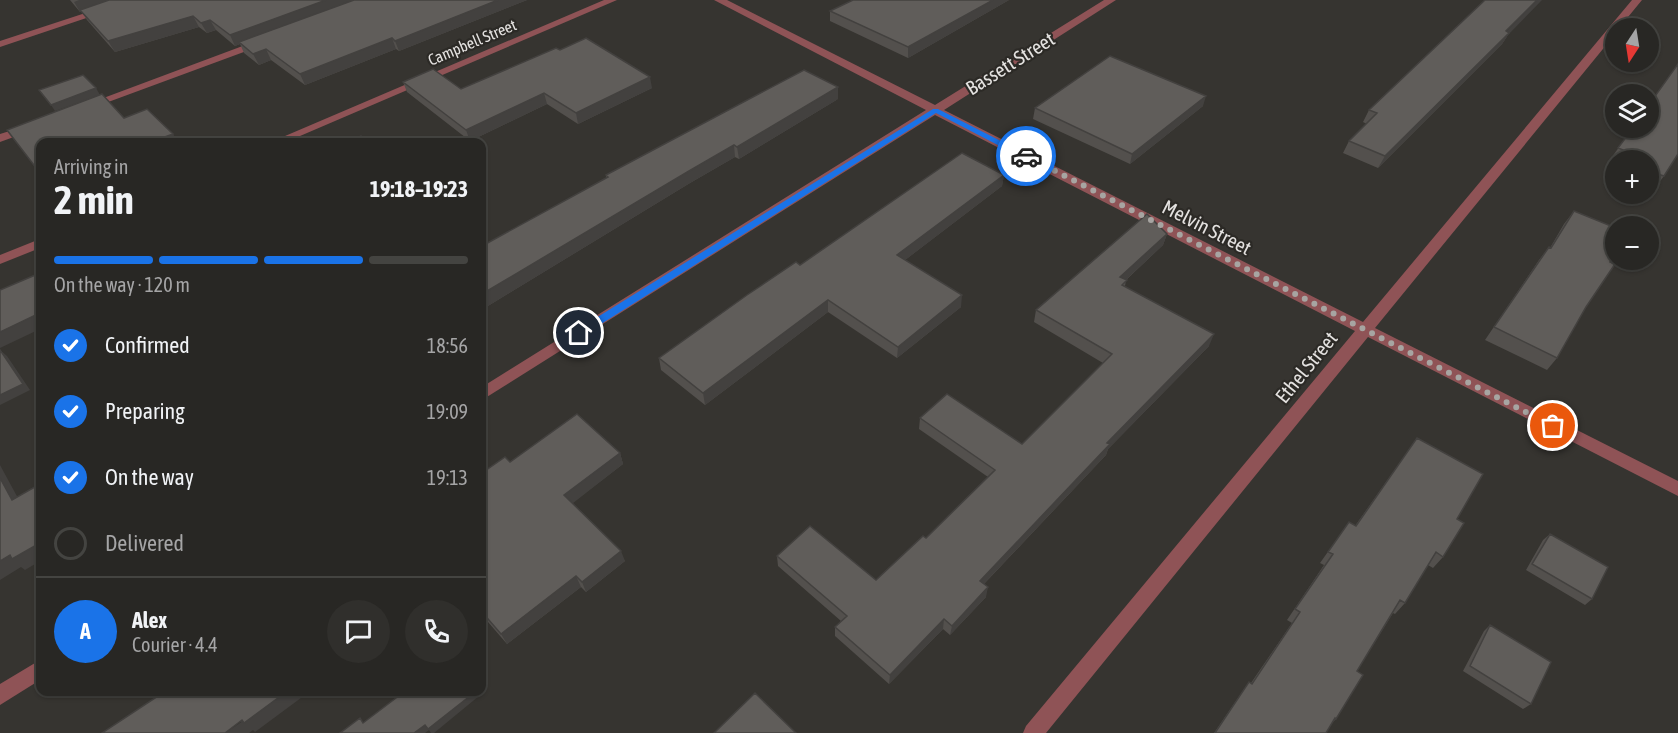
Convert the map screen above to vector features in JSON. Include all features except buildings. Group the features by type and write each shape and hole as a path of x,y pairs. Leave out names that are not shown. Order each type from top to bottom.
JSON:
{"street":[{"path":"0,44 135,0"},
{"name":"Campbell Street","path":"287,138 612,0"},
{"name":"Melvin Street","path":"719,0 1678,489"},
{"name":"Bassett Street","path":"486,391 1111,0"},
{"name":"Ethel Street","path":"1032,733 1637,0"},
{"path":"77,110 276,37"},
{"path":"0,138 44,122"},
{"path":"0,261 36,245"},
{"path":"0,695 36,672"}],"way so far":[{"path":"1026,156 1553,426"}],"route":[{"path":"579,333 935,110 1026,156"}]}
